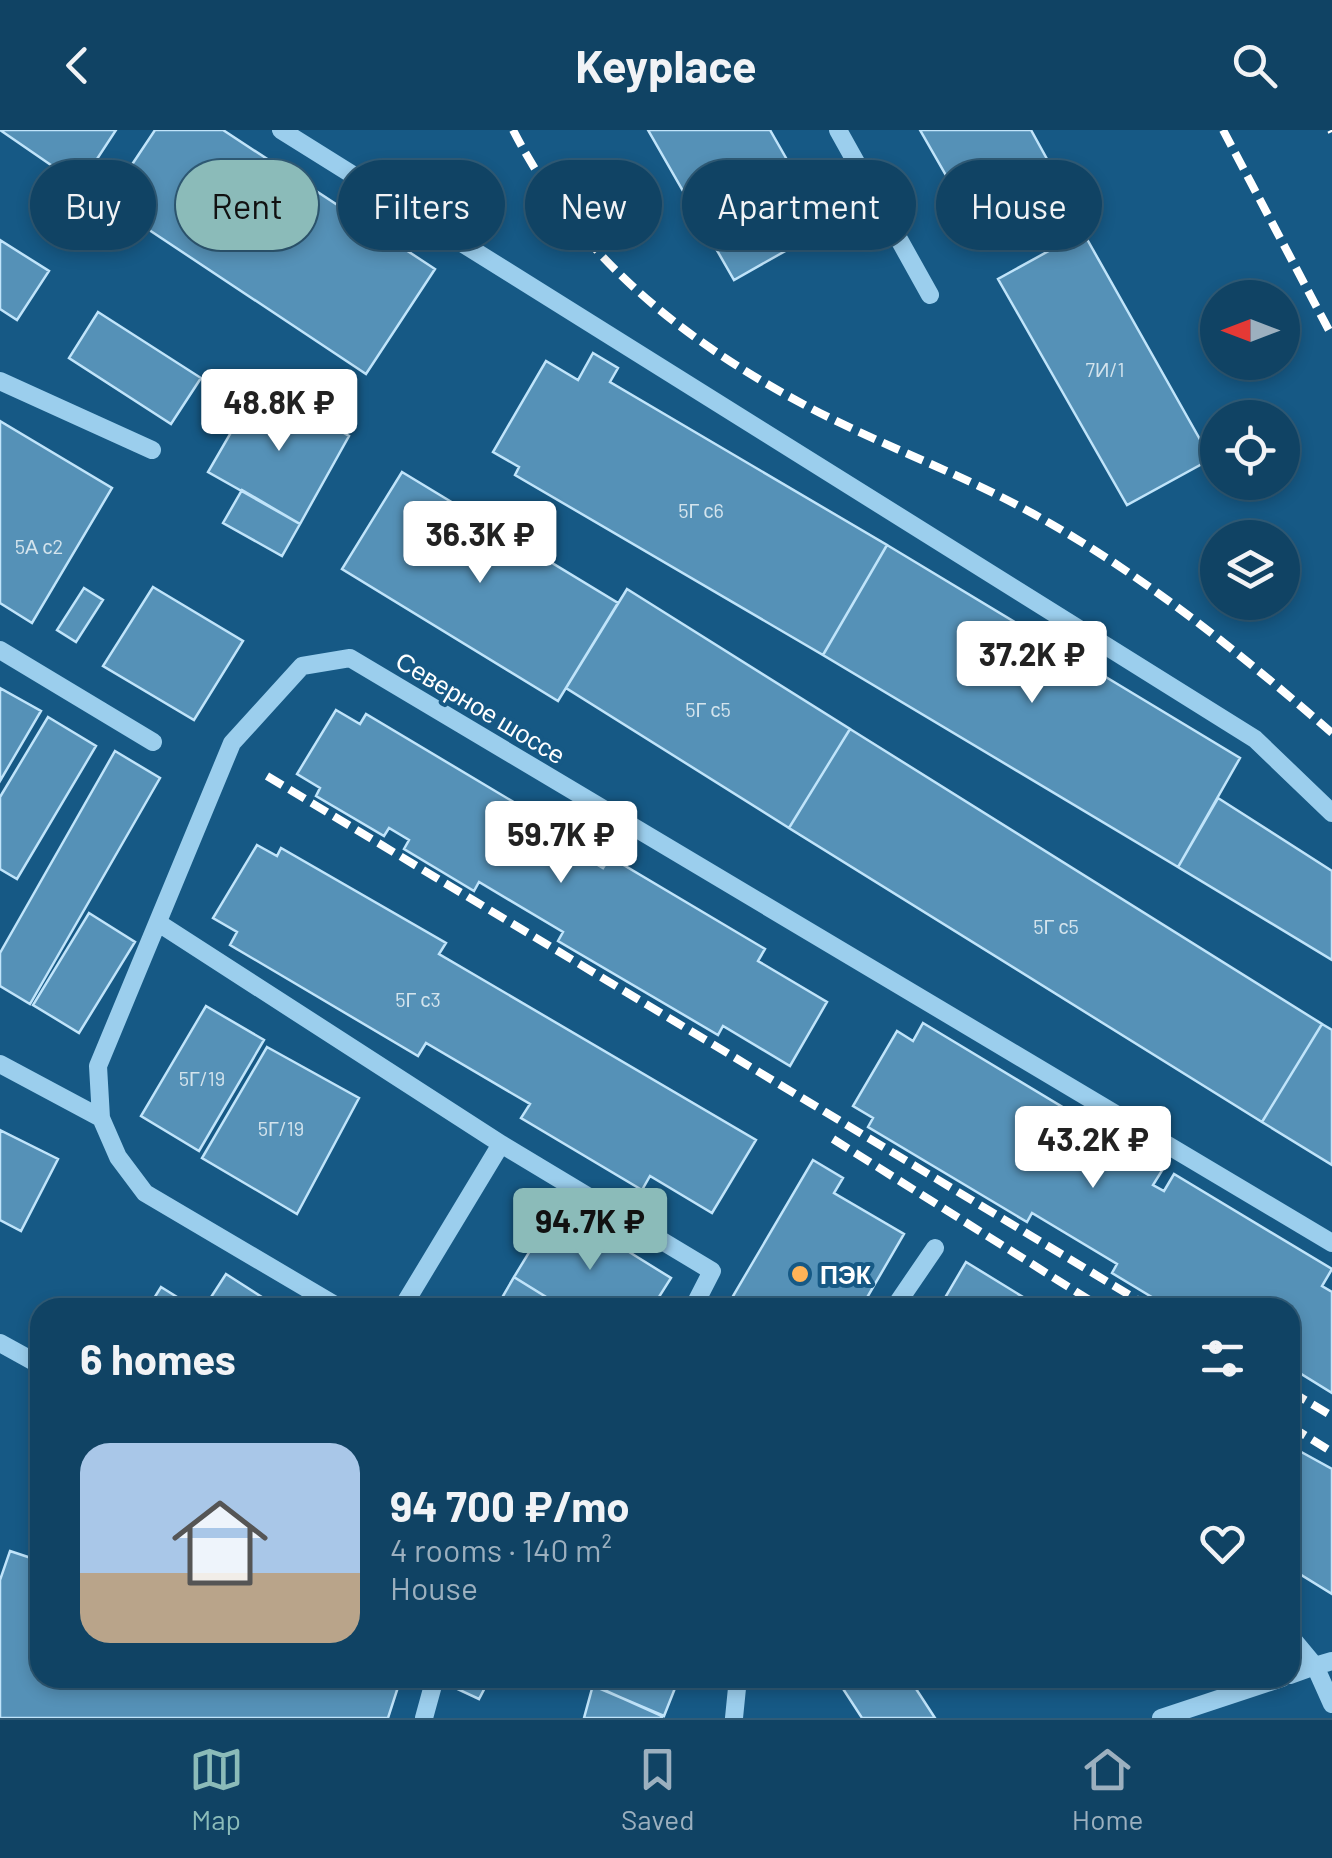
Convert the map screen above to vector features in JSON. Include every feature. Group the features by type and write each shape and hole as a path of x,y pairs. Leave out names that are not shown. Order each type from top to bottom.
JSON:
{"lane":[{"path":"281,130 1255,739 1332,813"},
{"path":"838,130 930,295"},
{"path":"0,381 152,450"},
{"path":"0,650 153,742"},
{"name":"Северное шоссе","path":"323,1298 146,1193 118,1157 101,1118 98,1066 232,743 302,666 350,658 1332,1243"},
{"path":"160,924 502,1144 712,1271 697,1298"},
{"path":"0,1064 101,1118"},
{"path":"408,1298 502,1144"},
{"path":"901,1298 936,1248"},
{"path":"0,1344 30,1359"},
{"path":"1300,1644 1324,1664 1332,1704"},
{"path":"1300,1672 1324,1664"},
{"path":"424,1718 432,1688"},
{"path":"734,1718 737,1688"},
{"path":"1161,1718 1252,1688"}],"building":[{"path":"0,130 116,130 96,160 44,160"},
{"path":"155,130 223,130 269,160 176,160 176,248 156,235 156,160 135,160"},
{"path":"648,130 770,130 787,160 682,160 682,189"},
{"path":"920,130 1031,130 1048,160 937,160"},
{"path":"318,192 338,205 338,250 406,250 435,269 366,374 179,250 318,250"},
{"path":"0,240 49,271 17,320 0,309"},
{"path":"717,250 787,250 734,280"},
{"path":"1050,250 1093,250 1200,439 1200,465 1127,505 998,279"},
{"path":"98,312 201,378 171,424 69,358"},
{"path":"593,353 618,368 610,382 887,545 823,655 515,475 519,467 493,452 546,361 578,380"},
{"path":"259,384 349,436 300,524 208,472"},
{"path":"0,421 112,488 32,623 0,603"},
{"path":"402,472 618,603 558,701 342,569"},
{"path":"242,490 300,524 282,556 223,523"},
{"path":"887,545 1240,758 1178,867 823,655"},
{"path":"153,587 243,641 194,720 103,666"},
{"path":"84,588 103,600 76,642 57,630"},
{"path":"627,589 850,729 789,828 566,688"},
{"path":"0,688 41,711 0,781"},
{"path":"336,710 360,724 366,714 522,807 516,817 603,868 610,857 765,949 758,961 827,1002 790,1066 723,1026 718,1035 558,941 563,932 479,882 474,891 404,849 409,840 389,828 384,836 316,796 320,788 297,774"},
{"path":"48,717 96,746 17,879 0,869 0,797"},
{"path":"850,729 1322,1024 1262,1122 789,828"},
{"path":"115,751 160,778 30,1004 0,986 0,953"},
{"path":"1218,798 1332,871 1332,960 1178,867"},
{"path":"257,845 277,856 281,848 446,943 439,954 756,1140 712,1213 650,1176 642,1190 521,1118 530,1104 426,1043 418,1056 230,945 237,932 213,918"},
{"path":"89,913 135,942 79,1033 33,1005"},
{"path":"206,1006 264,1040 199,1151 141,1116"},
{"path":"923,1023 1104,1132 1094,1149 1123,1167 1132,1151 1163,1169 1153,1185 1164,1191 1174,1174 1332,1269 1322,1286 1332,1292 1332,1393 1300,1373 1300,1298 1153,1298 1112,1273 1117,1264 1032,1213 1027,1222 868,1127 873,1118 853,1106 897,1031 913,1041"},
{"path":"1322,1024 1332,1030 1332,1165 1262,1122"},
{"path":"267,1047 359,1098 297,1214 202,1158"},
{"path":"0,1130 58,1159 21,1231 0,1220"},
{"path":"813,1160 843,1178 834,1193 904,1234 867,1298 732,1298"},
{"path":"547,1223 580,1244 589,1227 671,1278 658,1298 548,1298 514,1277"},
{"path":"966,1262 1025,1298 945,1298"},
{"path":"226,1274 263,1298 210,1298"},
{"path":"514,1277 548,1298 502,1298"},
{"path":"161,1287 179,1298 154,1298"},
{"path":"1300,1451 1332,1469 1332,1594 1300,1574"},
{"path":"10,1551 30,1558 30,1688 398,1688 388,1718 0,1718 0,1580"},
{"path":"455,1688 485,1688 479,1699"},
{"path":"592,1688 662,1716 662,1718 584,1718"},
{"path":"598,1688 675,1688 664,1716"},
{"path":"842,1688 916,1688 935,1718 862,1718"}],"railway":[{"path":"513,130 571,220 643,296 684,329 772,387 820,413 991,492 1084,544 1194,620 1332,733"},
{"path":"1223,130 1332,336"},
{"path":"267,776 1134,1298"},
{"path":"833,1139 1086,1298"},
{"path":"1300,1397 1332,1416"},
{"path":"1300,1432 1332,1452"}],"place":[{"name":"ПЭК","path":"800,1274"}]}
